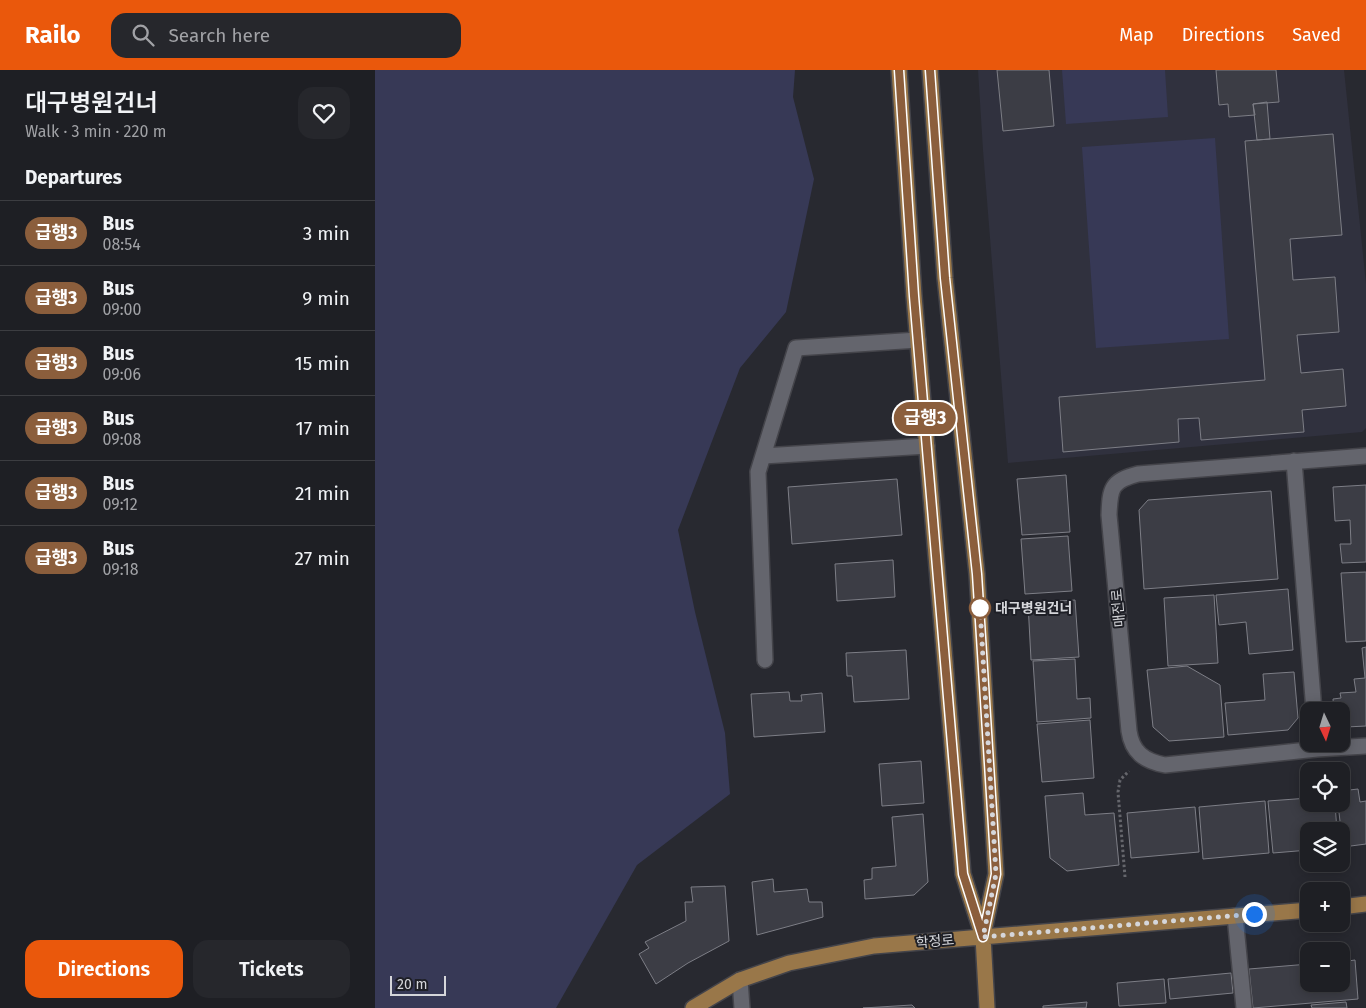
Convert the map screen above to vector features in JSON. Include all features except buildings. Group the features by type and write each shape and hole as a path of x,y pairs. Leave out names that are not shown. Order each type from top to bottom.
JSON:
{"main road":[{"path":"899,70 918,340 963,874 983,937 987,1008"},
{"path":"930,70 945,278 977,574 996,874 983,937"},
{"path":"1350,906 1366,904"},
{"name":"학정로","path":"693,1008 739,980 789,963 874,946 1300,911"}],"street":[{"path":"765,660 759,472 796,348 918,340"},
{"path":"763,456 927,446"},
{"name":"매전로","path":"1300,748 1165,765 1153,763 1139,754 1130,740 1109,514 1109,495 1113,487 1125,477 1138,474 1366,456"},
{"path":"1294,461 1312,702"},
{"name":"매전로","path":"1350,746 1366,746"},
{"path":"1235,916 1243,1008"},
{"path":"739,980 742,1008"}],"path":[{"path":"1125,877 1119,792 1120,780 1129,771"}],"shaded area":[{"path":"375,70 795,70 793,97 814,179 786,312 740,368 678,530 695,612 725,733 730,794 637,865 556,1008 375,1008"},
{"path":"978,70 1344,70 1366,284 1366,428 1362,432 1008,463"},
{"path":"1062,70 1165,70 1168,117 1066,124"},
{"path":"1215,138 1229,339 1096,348 1082,147"}],"bus line":[{"name":"급행3","path":"899,70 914,296 963,874 983,937 996,874 977,574 945,278 930,70"}],"place":[{"name":"대구병원건너","path":"980,608"}],"route":[{"path":"980,608 996,874 983,937 1254,914"}]}
